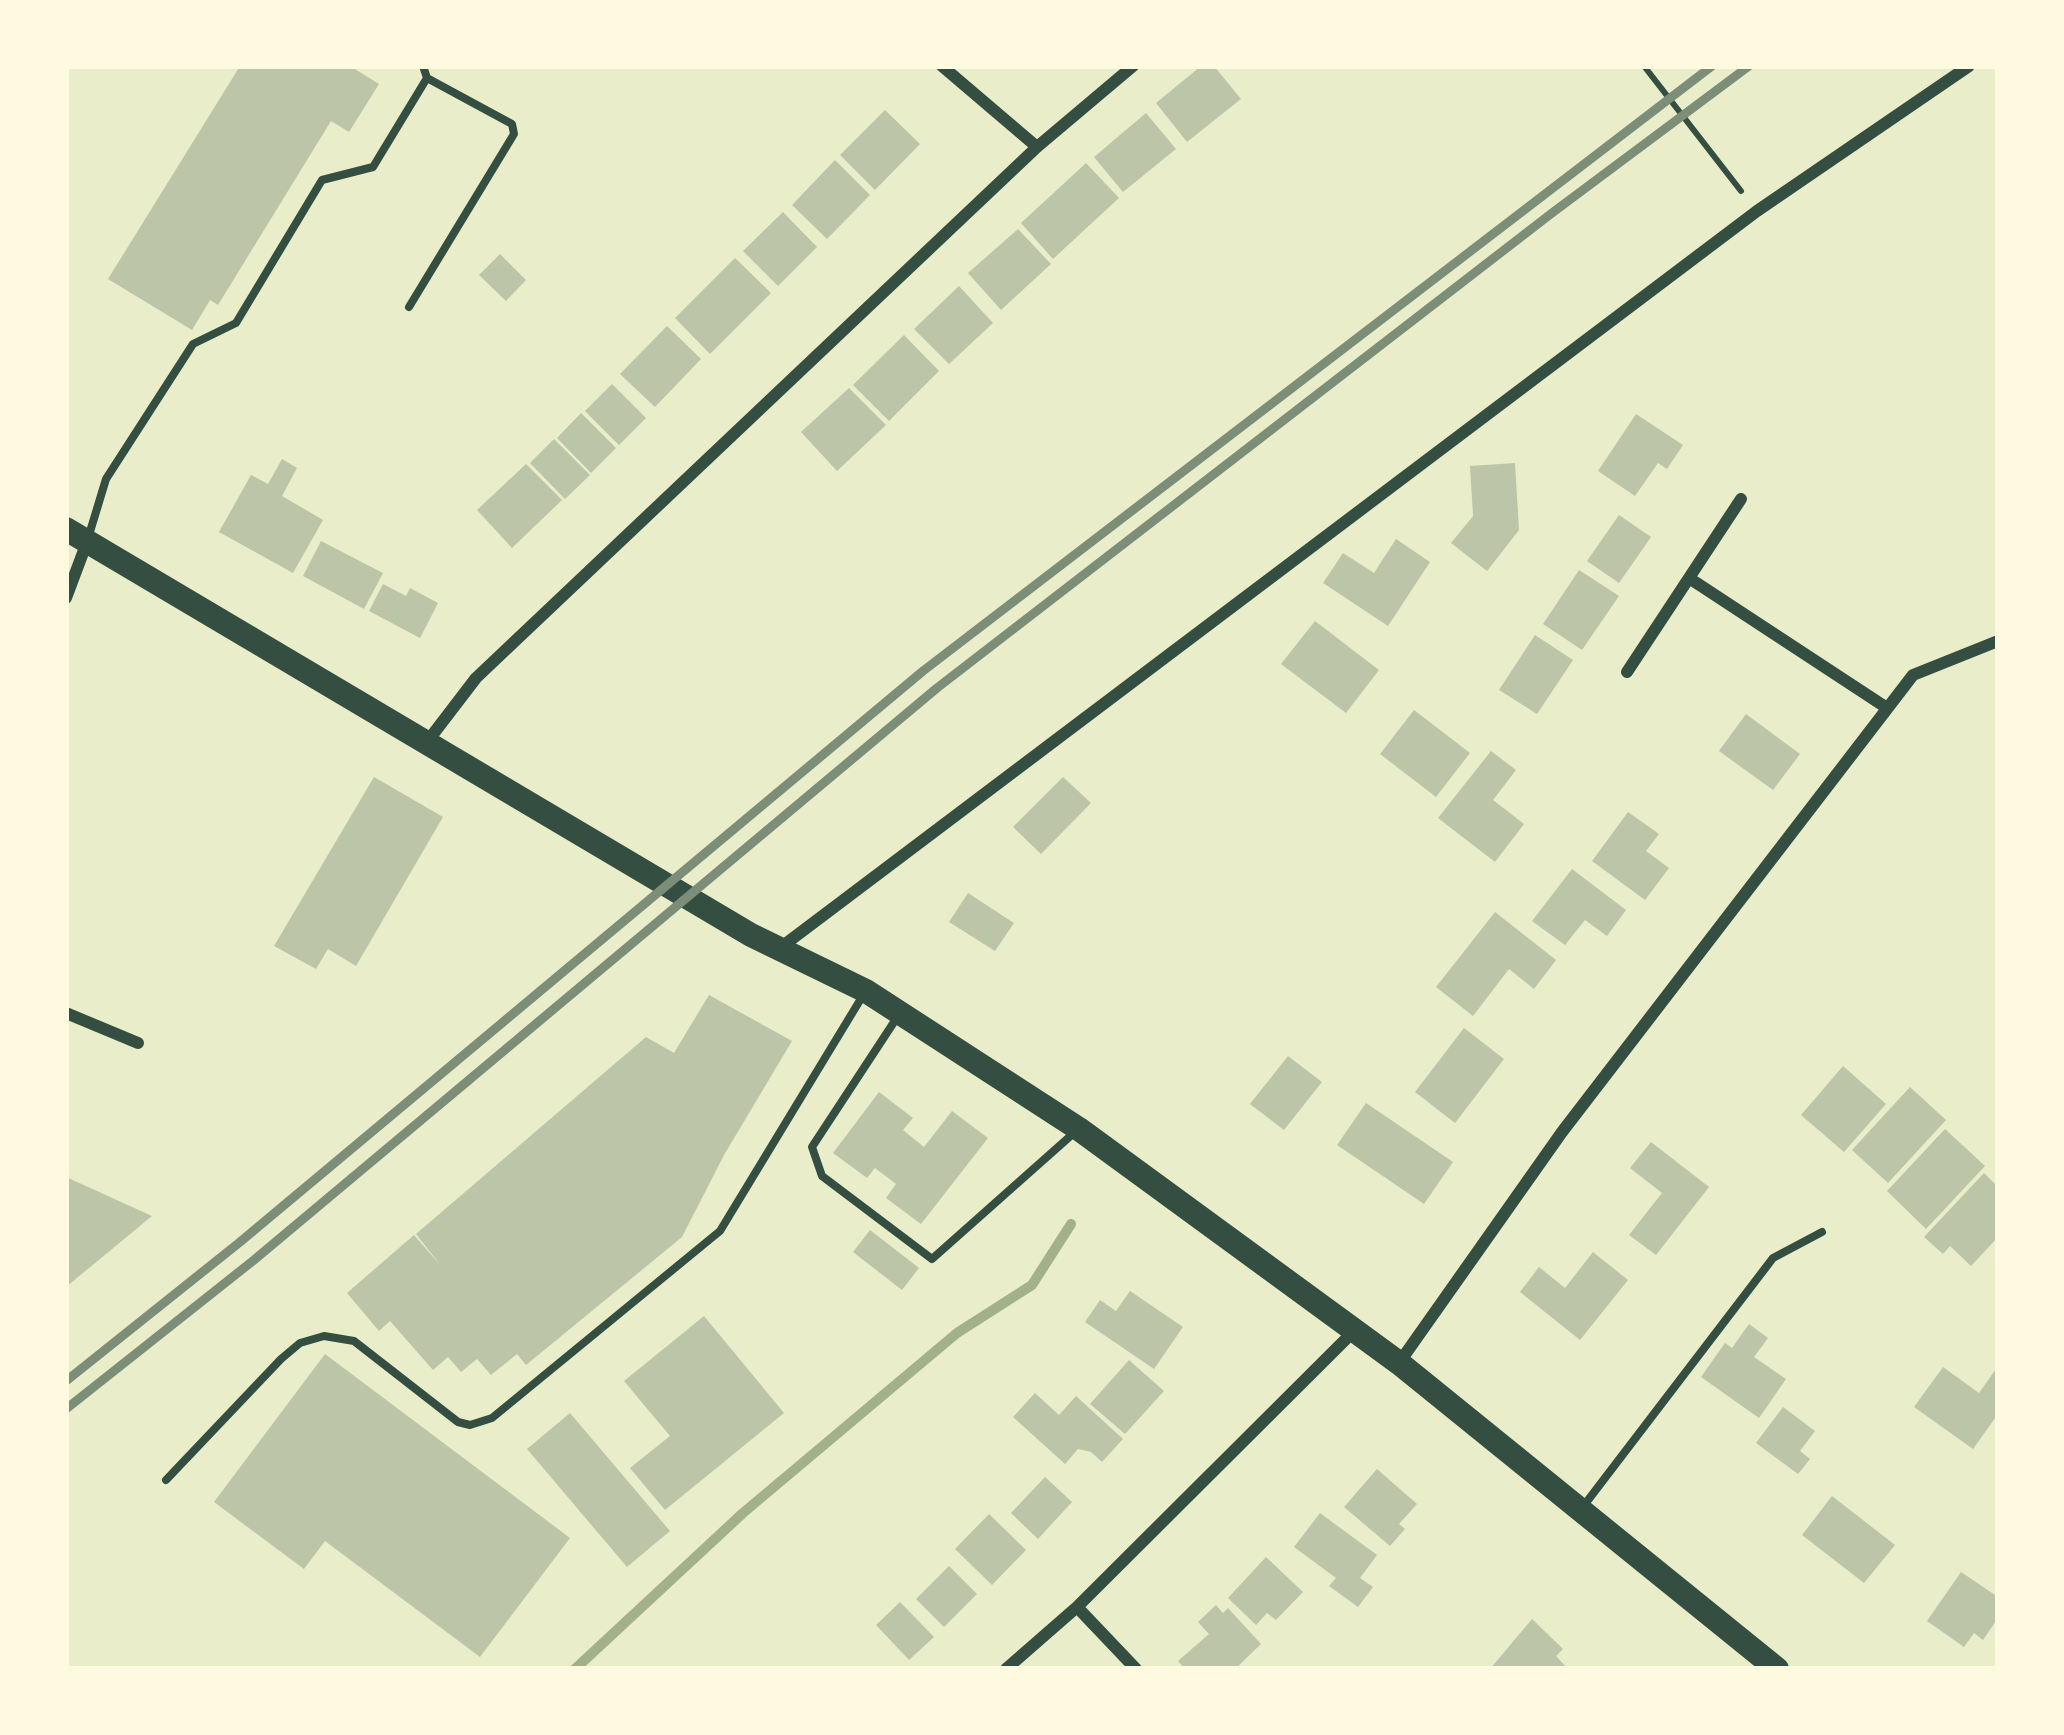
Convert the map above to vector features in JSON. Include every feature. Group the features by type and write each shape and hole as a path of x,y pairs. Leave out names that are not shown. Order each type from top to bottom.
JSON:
{"main road":[{"path":"77,536 751,935 866,991 1079,1129 1399,1363 1777,1669"}],"street":[{"path":"942,66 1036,147"},
{"path":"427,742 476,678 1036,147 1132,66"},
{"path":"779,949 1756,212 1969,66"},
{"path":"1627,671 1741,499"},
{"path":"66,598 77,536"},
{"path":"1689,578 1887,708"},
{"path":"1399,1363 1562,1132 1913,675 1998,640"},
{"path":"66,1013 138,1043"},
{"path":"1006,1669 1077,1607 1354,1331"},
{"path":"1077,1607 1136,1669"}],"lane":[{"path":"409,307 514,134 512,124 427,78 423,66"},
{"path":"77,536 106,479 193,344 236,323 322,180 373,167 427,78"},
{"path":"166,1480 280,1359 300,1343 324,1336 354,1341 458,1422 470,1425 492,1418 720,1231 866,991"},
{"path":"900,1012 812,1147 822,1176 932,1258 1079,1129"},
{"path":"1581,1509 1773,1258 1822,1232"}],"path":[{"path":"1646,69 1730,177"}],"building":[{"path":"240,66 350,66 379,84 349,132 331,121 218,305 210,300 192,330 108,279"},
{"path":"1201,66 1214,66 1241,99 1187,142 1156,103"},
{"path":"885,110 920,144 875,190 840,155"},
{"path":"1146,113 1176,149 1123,192 1094,157"},
{"path":"835,160 870,195 827,239 792,205"},
{"path":"1086,163 1119,198 1053,259 1021,223"},
{"path":"783,212 817,247 778,286 743,251"},
{"path":"1018,229 1051,264 1001,310 968,273"},
{"path":"500,254 526,280 506,301 479,275"},
{"path":"735,258 771,293 710,354 675,318"},
{"path":"959,286 993,323 949,364 914,329"},
{"path":"667,326 701,359 655,407 620,374"},
{"path":"904,335 939,371 889,421 853,385"},
{"path":"612,384 646,418 619,445 585,411"},
{"path":"849,388 886,425 837,471 801,432"},
{"path":"581,413 616,448 591,473 557,438"},
{"path":"1636,414 1683,445 1667,469 1658,463 1635,496 1598,471"},
{"path":"554,439 590,475 565,499 530,463"},
{"path":"282,459 297,468 282,496 323,520 293,573 219,532 251,475 268,484"},
{"path":"1515,463 1519,530 1487,571 1451,543 1473,516 1470,466"},
{"path":"526,464 562,500 512,548 477,510"},
{"path":"1619,515 1651,537 1619,583 1587,561"},
{"path":"1396,539 1430,562 1388,626 1323,583 1343,553 1374,573"},
{"path":"321,541 383,573 364,609 303,576"},
{"path":"1579,570 1619,596 1582,650 1543,624"},
{"path":"383,584 406,596 410,588 438,603 420,638 369,611"},
{"path":"1315,621 1379,670 1346,713 1281,664"},
{"path":"1535,635 1573,660 1537,714 1499,690"},
{"path":"1414,710 1470,753 1436,797 1380,754"},
{"path":"1746,714 1800,754 1773,790 1719,751"},
{"path":"1491,751 1516,770 1493,800 1524,824 1495,862 1438,818"},
{"path":"374,777 443,817 356,966 328,949 316,969 274,946"},
{"path":"1063,777 1091,803 1041,854 1013,827"},
{"path":"1628,812 1659,834 1646,851 1669,868 1645,900 1592,861"},
{"path":"1572,869 1626,910 1607,936 1585,920 1565,945 1532,921"},
{"path":"968,893 1014,923 995,951 949,922"},
{"path":"1495,912 1556,960 1534,989 1509,969 1473,1016 1436,987"},
{"path":"709,995 792,1041 682,1237 526,1365 517,1354 491,1375 477,1359 461,1372 448,1357 433,1370 390,1321 379,1331 347,1293 414,1235 441,1266 416,1234 646,1037 674,1053"},
{"path":"1464,1028 1504,1059 1455,1123 1415,1092"},
{"path":"1288,1056 1322,1082 1284,1130 1250,1104"},
{"path":"1843,1066 1886,1104 1844,1152 1801,1115"},
{"path":"1910,1087 1946,1120 1888,1183 1852,1150"},
{"path":"879,1092 913,1118 903,1130 924,1147 952,1111 988,1138 921,1224 886,1198 896,1184 875,1168 867,1178 833,1153"},
{"path":"1366,1103 1453,1162 1424,1204 1337,1145"},
{"path":"1945,1129 1985,1166 1926,1229 1887,1191"},
{"path":"1651,1142 1709,1187 1656,1255 1629,1235 1662,1193 1630,1168"},
{"path":"1984,1173 1998,1187 1998,1237 1971,1266 1950,1246 1943,1254 1924,1237"},
{"path":"66,1177 152,1216 66,1287"},
{"path":"870,1230 919,1268 902,1290 853,1252"},
{"path":"1593,1252 1628,1280 1580,1340 1520,1292 1539,1267 1565,1288"},
{"path":"1130,1291 1183,1327 1154,1369 1085,1322 1100,1300 1116,1311"},
{"path":"704,1316 784,1413 665,1510 630,1468 670,1436 624,1381"},
{"path":"1749,1324 1768,1338 1754,1357 1786,1379 1759,1418 1701,1377 1725,1343 1732,1348"},
{"path":"325,1354 570,1538 480,1657 325,1541 304,1569 214,1502"},
{"path":"1129,1360 1164,1391 1125,1434 1090,1404"},
{"path":"1998,1366 1998,1414 1973,1449 1914,1407 1943,1367 1979,1393"},
{"path":"1035,1393 1059,1415 1076,1396 1123,1439 1102,1462 1078,1449 1065,1464 1013,1417"},
{"path":"1783,1407 1815,1431 1800,1451 1810,1459 1798,1474 1756,1443"},
{"path":"570,1413 670,1531 627,1567 527,1449"},
{"path":"1377,1469 1417,1504 1399,1524 1405,1529 1390,1546 1344,1507"},
{"path":"1045,1477 1072,1502 1038,1539 1011,1513"},
{"path":"1832,1496 1895,1545 1864,1583 1802,1535"},
{"path":"1320,1513 1377,1555 1360,1578 1373,1587 1358,1607 1329,1586 1336,1578 1294,1547"},
{"path":"989,1514 1026,1550 992,1585 955,1549"},
{"path":"1266,1557 1303,1592 1276,1620 1267,1613 1256,1625 1228,1598"},
{"path":"949,1566 977,1594 944,1627 916,1599"},
{"path":"1961,1572 1998,1597 1998,1618 1983,1640 1974,1633 1964,1647 1927,1621"},
{"path":"900,1602 934,1637 909,1660 876,1625"},
{"path":"1216,1605 1223,1613 1228,1608 1261,1644 1235,1669 1185,1669 1178,1661 1209,1634 1198,1622"},
{"path":"1532,1619 1563,1649 1556,1656 1568,1669 1490,1669"}],"waterway":[{"path":"575,1669 743,1513 957,1333 1032,1285 1071,1224"}],"railway":[{"path":"66,1381 240,1242 923,671 1712,66"},
{"path":"66,1409 254,1260 937,688 1749,66"}]}
